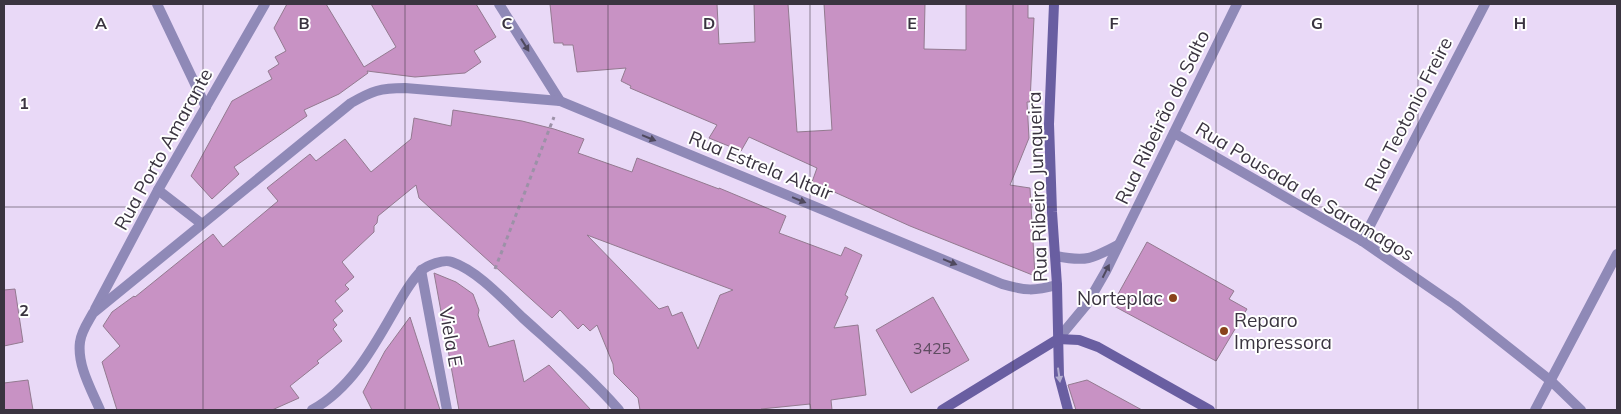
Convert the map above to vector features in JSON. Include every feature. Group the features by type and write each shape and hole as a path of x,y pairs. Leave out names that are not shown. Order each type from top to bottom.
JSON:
{"street":[{"path":"157,4 206,107"},
{"name":"Rua Porto Amarante","path":"100,410 82,366 80,341 85,327 158,190 265,4"},
{"path":"499,4 560,101"},
{"name":"Rua Ribeiro Junqueira","path":"1054,4 1049,124 1052,212 1058,285 1059,376 1068,410"},
{"name":"Rua Ribeirão do Salto","path":"1058,339 1087,304 1237,4"},
{"name":"Rua Teotonio Freire","path":"1362,241 1484,4"},
{"name":"Rua Estrela Altair","path":"93,313 351,103 366,94 382,88 405,88 560,101 1002,284 1023,290 1038,290 1058,285"},
{"name":"Rua Pousada de Saramagos","path":"1174,133 1362,241 1455,305 1551,381 1581,410"},
{"path":"158,190 202,224"},
{"path":"1056,256 1074,260 1093,258 1118,245"},
{"path":"1535,410 1617,254"},
{"path":"312,410 327,402 359,368 421,270 450,261 463,266 488,286 598,386 619,410"},
{"name":"Viela E","path":"421,270 447,410"},
{"path":"942,410 1058,339 1079,340 1098,347 1210,410"}],"path":[{"path":"488,286 560,101"}],"building":[{"path":"287,4 326,4 364,67 396,47 371,4 476,4 496,37 474,51 481,62 465,73 415,77 367,71 368,73 339,94 304,110 307,116 234,167 239,174 212,199 191,176 232,101 272,79 268,71 279,64 275,57 286,51 274,28"},
{"path":"550,4 717,4 719,44 755,42 754,4 788,4 797,132 832,130 824,4 925,4 924,49 966,50 966,4 1028,4 1028,18 1034,18 1030,102 1027,102 1029,138 1010,185 1030,188 1035,276 910,226 812,182 817,168 749,137 741,151 709,138 717,125 630,88 631,86 621,81 626,68 577,72 573,45 554,43"},
{"path":"453,110 522,121 554,129 584,139 578,153 632,172 637,158 719,188 786,216 779,233 841,256 845,247 862,255 845,295 848,297 834,328 858,325 866,395 831,400 832,410 811,410 810,404 761,410 640,410 638,398 614,374 613,364 597,325 590,331 583,324 578,329 560,310 552,318 419,198 416,185 378,216 374,232 342,262 354,277 345,285 349,289 335,301 343,311 333,320 337,325 333,329 342,341 317,361 319,363 290,386 299,398 272,410 117,410 102,362 120,346 103,326 112,312 135,297 213,234 223,247 278,201 267,188 310,154 316,161 345,139 371,172 411,139 414,118 451,126","holes":["587,235 733,290 720,295 698,349 682,312 672,316 668,306 659,309"]},
{"name":"Norteplac","path":"1147,242 1234,291 1229,299 1247,309 1216,361 1112,305"},
{"path":"434,273 456,282 473,294 489,347 514,340 524,382 549,365 591,410 459,410"},
{"path":"15,289 23,342 4,346 4,290"},
{"path":"933,297 969,360 911,393 876,330"},
{"path":"410,317 440,410 372,410 363,392 385,351"},
{"path":"28,380 33,410 4,410 4,383"},
{"path":"1087,380 1142,410 1076,410 1068,385"}],"place":[{"name":"Norteplac","path":"1173,298"},
{"name":"Reparo Impressora","path":"1224,331"}]}
